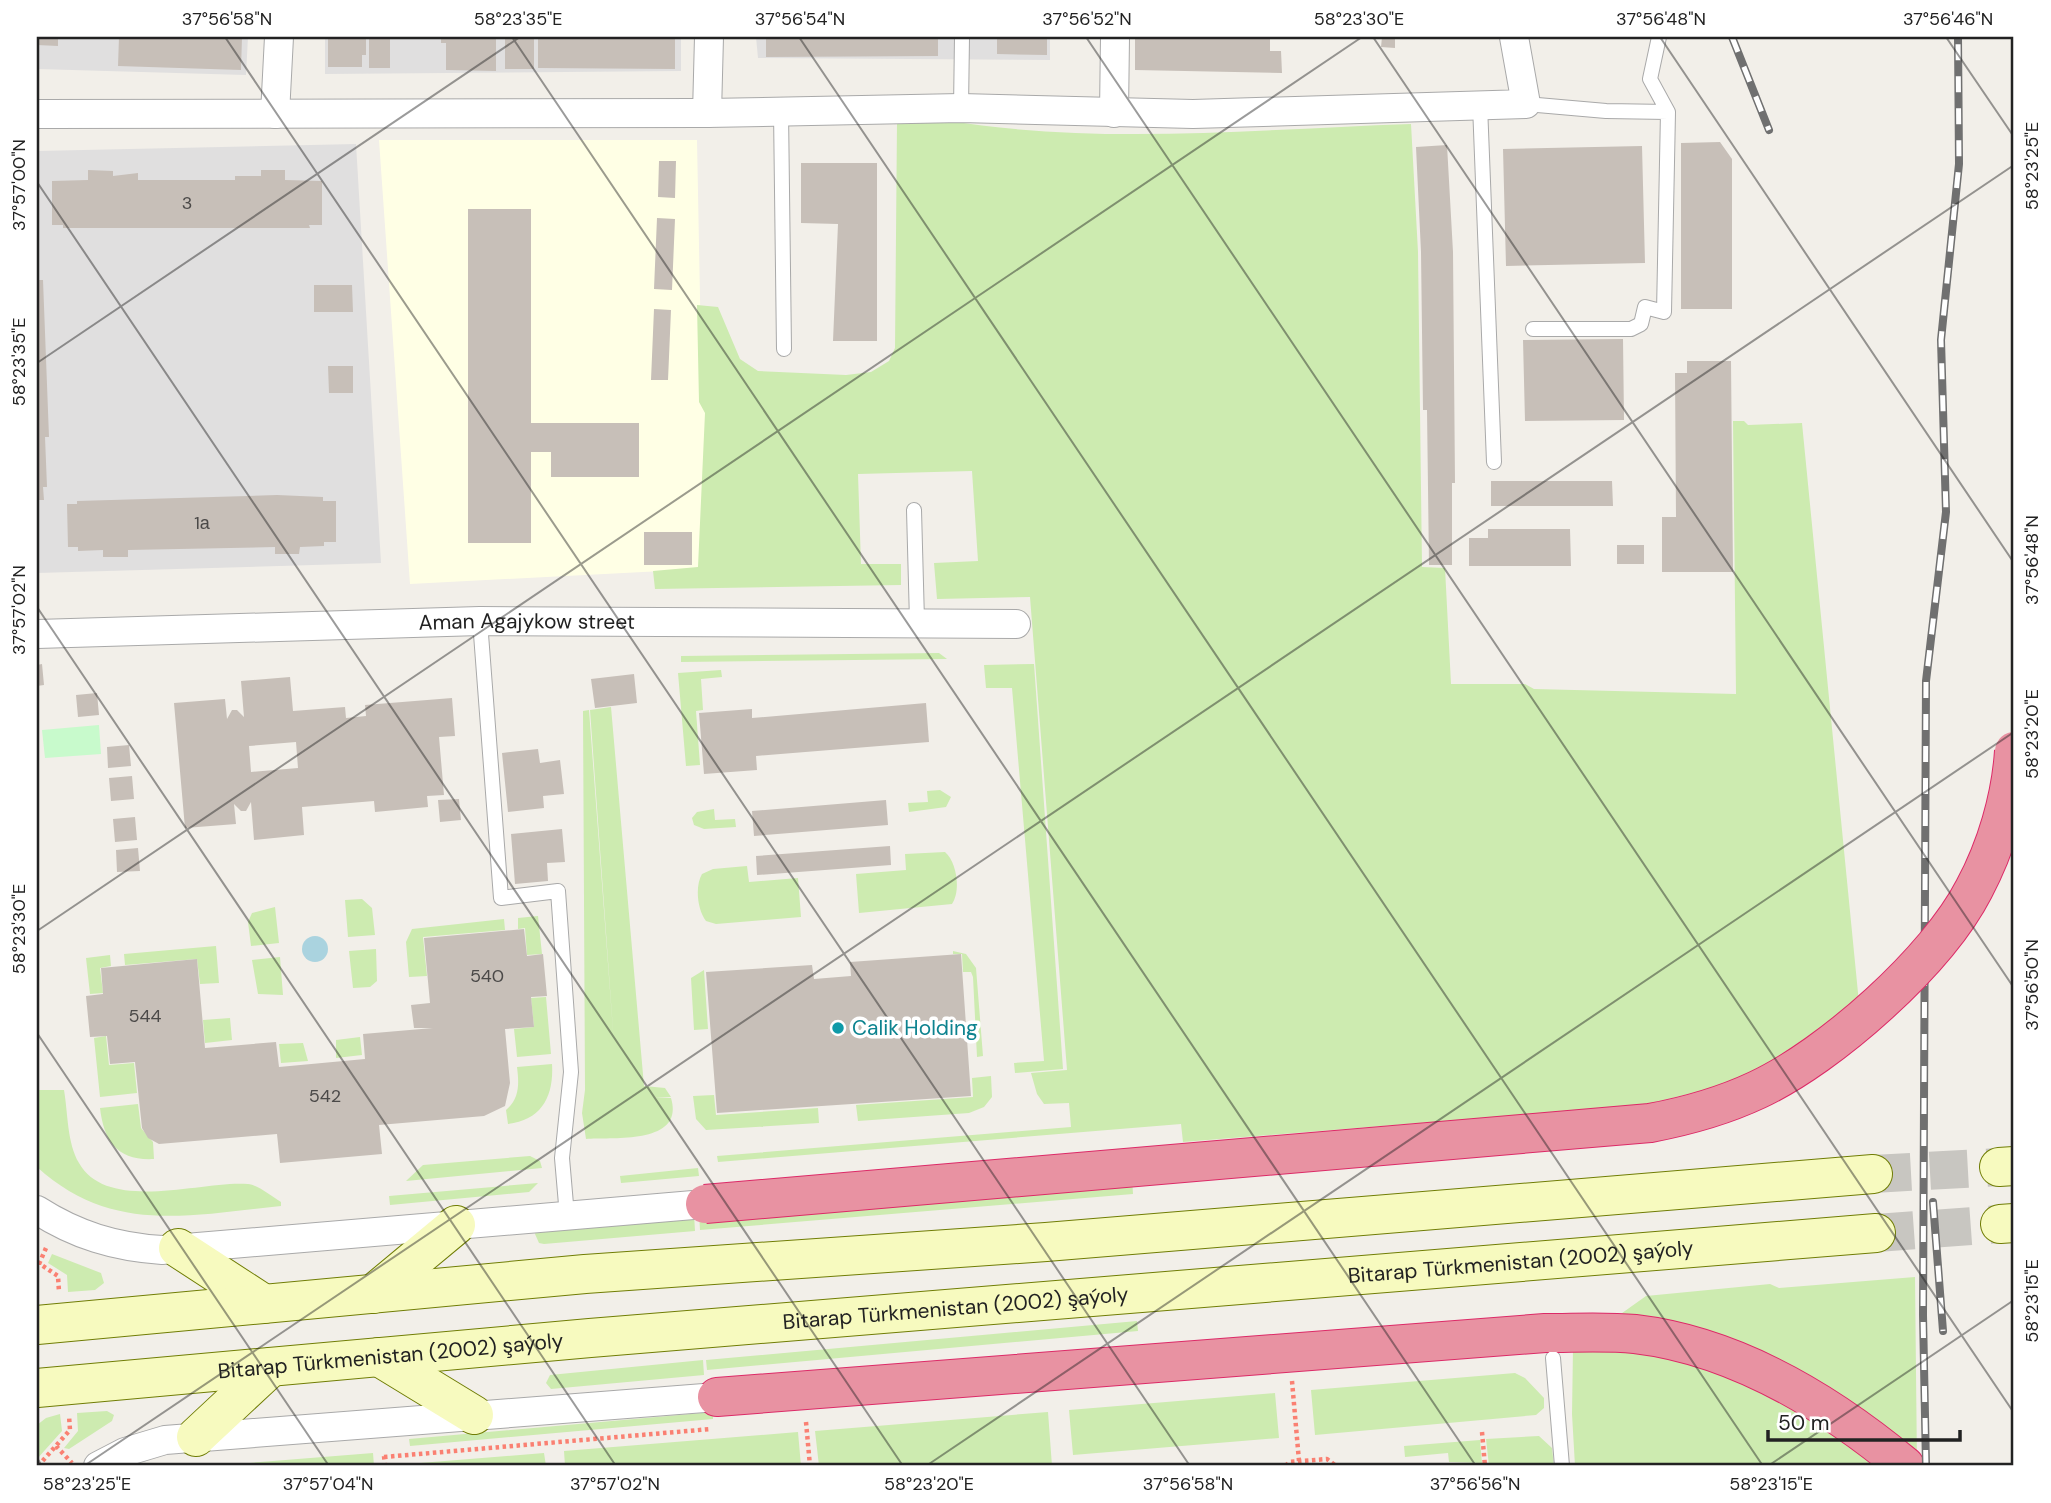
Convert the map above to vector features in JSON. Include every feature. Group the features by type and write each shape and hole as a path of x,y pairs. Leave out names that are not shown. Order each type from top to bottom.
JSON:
{"highway":[{"path":"705,1204 1650,1123 1690,1116 1724,1104 1795,1070 1835,1040 1908,975 1955,919 1988,860 2002,816 2014,751"},
{"path":"717,1397 1545,1333 1635,1334 1706,1350 1770,1374 1824,1405 1905,1466"}],"main road":[{"path":"37,1325 585,1274 1059,1241 1872,1174"},
{"path":"373,1294 456,1225"},
{"name":"Bitarap Türkmenistan (2002) şaýoly","path":"37,1388 379,1357 1876,1233"},
{"path":"178,1248 264,1304"},
{"path":"379,1357 474,1415"},
{"path":"196,1437 271,1367"}],"street":[{"path":"275,114 279,37"},
{"path":"707,113 709,37"},
{"path":"1114,113 1115,37"},
{"path":"37,114 707,113 961,108 1114,113 1302,113 1526,104 1514,37"},
{"name":"Aman Agajykow street","path":"37,634 480,621 917,621 1017,624"},
{"path":"37,1210 83,1235 111,1244 131,1248 178,1248 705,1204"},
{"path":"98,1466 146,1444 196,1437 717,1397"}],"lane":[{"path":"961,108 962,37"},
{"path":"1533,329 1631,329 1641,324 1645,307 1664,312 1668,112 1650,79 1659,37"},
{"path":"1526,104 1668,112"},
{"path":"1480,105 1494,462"},
{"path":"781,111 784,349"},
{"path":"914,510 917,621"},
{"path":"480,621 501,898 558,891 571,1072 562,1158 567,1216"},
{"path":"1553,1358 1562,1466"}],"path":[{"path":"46,1248 38,1263 58,1276 60,1293"},
{"path":"1292,1380 1299,1461"},
{"path":"38,1466 70,1430 69,1414"},
{"path":"806,1421 810,1466"},
{"path":"1482,1432 1485,1466"},
{"path":"554,1443 555,1452"},
{"path":"56,1446 75,1466"},
{"path":"383,1448 385,1466"},
{"path":"1286,1466 1289,1462 1327,1459 1335,1466"}],"shaded area":[{"path":"37,37 248,37 246,75 37,69"},
{"path":"325,37 681,37 681,71 325,74"},
{"path":"756,37 1050,37 1050,60 758,58"},
{"path":"379,140 697,140 702,402 707,412 701,569 410,584"},
{"path":"356,144 381,563 37,573 37,151"}],"green space":[{"path":"946,120 1003,128 1119,134 1411,124 1418,252 1422,567 1445,568 1451,684 1525,684 1534,689 1736,694 1733,421 1744,421 1748,425 1802,423 1859,1003 1761,1068 1721,1086 1644,1105 1183,1142 1181,1124 718,1162 717,1156 1071,1127 1069,1103 1044,1104 1037,1094 1031,1073 1067,1070 1030,597 937,599 934,563 978,561 972,471 858,474 861,564 901,564 901,585 655,589 653,571 698,567 705,413 699,402 697,305 718,307 740,359 758,371 846,375 871,372 889,361 895,348 897,122"},
{"path":"939,653 947,659 681,662 681,656"},
{"path":"1034,664 1063,1069 1015,1073 1014,1063 1044,1061 1012,688 986,688 984,665"},
{"path":"721,670 722,677 701,679 703,710 696,711 700,765 686,766 678,673"},
{"path":"611,707 644,1086 665,1088 671,1097 655,1098 671,1098 672,1113 667,1124 644,1135 586,1139 582,1113 585,1090 583,711 589,710 614,1044 590,710"},
{"path":"99,725 101,754 45,758 42,730"},
{"path":"940,790 951,797 946,807 909,812 908,803 928,802 927,791"},
{"path":"714,809 715,820 735,819 736,827 704,829 694,825 692,818 697,812"},
{"path":"945,852 956,877 956,892 952,904 859,913 856,874 906,870 905,854"},
{"path":"747,866 749,882 798,878 801,917 716,924 706,921 698,898 698,885 702,874 713,869"},
{"path":"362,899 372,908 375,935 348,937 345,900"},
{"path":"275,907 279,943 251,946 248,922 252,913"},
{"path":"538,916 542,954 527,955 525,928 518,929 518,918"},
{"path":"504,919 505,930 423,937 427,976 409,977 406,942 412,929"},
{"path":"216,946 219,983 200,984 197,959 125,965 124,954"},
{"path":"376,949 377,981 370,987 353,988 349,951"},
{"path":"953,951 966,954 976,968 983,1056 977,1057 973,977 971,972 963,972 962,954 953,954"},
{"path":"110,955 111,966 100,968 103,993 90,994 86,958"},
{"path":"280,957 283,995 258,994 252,960"},
{"path":"704,970 708,1029 694,1030 691,978"},
{"path":"546,997 551,1054 517,1057 514,1029 534,1027 531,998"},
{"path":"230,1018 232,1040 205,1043 203,1020"},
{"path":"106,1036 109,1065 134,1063 137,1093 100,1097 94,1038"},
{"path":"360,1037 362,1055 336,1058 336,1040"},
{"path":"303,1043 308,1061 281,1063 279,1044"},
{"path":"552,1064 551,1086 544,1105 530,1117 508,1124 506,1110 516,1095 517,1067"},
{"path":"37,1073 38,1090 64,1090 72,1146 79,1163 93,1178 111,1187 133,1191 248,1184 281,1202 281,1206 183,1216 153,1215 123,1212 94,1203 65,1189 37,1167"},
{"path":"991,1076 992,1097 984,1107 969,1113 858,1121 856,1105 973,1097 972,1078"},
{"path":"714,1095 716,1115 818,1108 819,1123 706,1130 696,1119 693,1096"},
{"path":"138,1104 141,1128 153,1142 154,1159 131,1157 122,1153 109,1140 105,1131 100,1108"},
{"path":"530,1156 540,1161 542,1168 406,1181 423,1165"},
{"path":"698,1168 699,1176 621,1183 620,1176"},
{"path":"1132,1177 1133,1194 700,1230 699,1214"},
{"path":"538,1183 529,1192 390,1205 389,1196"},
{"path":"694,1214 695,1231 544,1244 539,1243 535,1234 537,1229"},
{"path":"52,1254 101,1273 104,1283 95,1290 68,1292 67,1275 48,1263"},
{"path":"1915,1277 1917,1466 1575,1466 1572,1414 1573,1348 1646,1296 1770,1284 1779,1288"},
{"path":"1137,1321 1138,1331 707,1370 706,1360"},
{"path":"703,1360 704,1375 551,1389 546,1383 550,1375"},
{"path":"1515,1373 1525,1378 1544,1398 1544,1408 1536,1415 1315,1435 1311,1390"},
{"path":"1275,1393 1279,1438 1073,1455 1069,1410"},
{"path":"107,1411 114,1415 112,1421 69,1449 64,1448 78,1431 77,1413"},
{"path":"713,1412 713,1419 410,1446 409,1439"},
{"path":"1048,1412 1052,1466 819,1466 815,1431"},
{"path":"60,1414 62,1431 37,1459 37,1425 46,1418"},
{"path":"798,1432 801,1466 565,1466 564,1451"},
{"path":"1539,1436 1552,1448 1554,1466 1489,1466 1486,1439"},
{"path":"1480,1440 1482,1463 1449,1462 1448,1453 1405,1457 1404,1446"},
{"path":"373,1453 374,1466 212,1466"},
{"path":"544,1453 546,1466 395,1466 395,1465"}],"water":[{"path":"315,936 324,940 328,949 324,958 315,962 306,958 302,949 306,940"}],"building":[{"path":"37,37 58,37 58,46 37,45"},
{"path":"119,37 242,37 241,70 118,66"},
{"path":"328,37 366,37 366,55 362,55 362,67 328,67"},
{"path":"369,37 390,37 390,68 369,68"},
{"path":"441,37 496,37 496,71 446,70 446,43 441,43"},
{"path":"505,37 534,37 534,69 505,69"},
{"path":"538,37 675,37 675,69 538,68"},
{"path":"766,37 938,37 938,56 766,57"},
{"path":"997,37 1047,37 1047,55 997,54"},
{"path":"1135,37 1270,37 1270,51 1281,51 1282,73 1135,70"},
{"path":"1382,37 1395,37 1395,48 1381,47"},
{"path":"1720,142 1732,159 1732,309 1681,309 1681,143"},
{"path":"1447,145 1453,252 1455,483 1452,483 1452,565 1429,565 1427,410 1423,410 1421,252 1416,147"},
{"path":"1642,146 1645,263 1506,266 1503,149"},
{"path":"659,161 676,161 675,198 658,197"},
{"path":"801,163 877,163 877,341 833,341 838,224 801,223"},
{"path":"88,170 113,171 113,176 138,173 138,180 235,180 235,176 261,176 261,170 285,170 285,180 322,181 322,225 309,225 310,228 63,228 63,225 52,225 52,181 88,180"},
{"path":"468,209 531,209 531,423 639,423 639,477 551,477 551,452 531,452 531,543 468,543"},
{"path":"657,218 675,219 672,290 654,289"},
{"path":"37,280 43,280 49,437 45,437 47,487 43,487 44,500 37,500"},
{"path":"314,285 352,285 353,312 314,312"},
{"path":"654,309 671,310 668,380 651,380"},
{"path":"1623,339 1624,420 1525,421 1523,340"},
{"path":"1687,361 1731,361 1733,572 1662,572 1662,517 1676,517 1675,373 1687,373"},
{"path":"328,366 353,366 353,393 329,393"},
{"path":"1491,481 1612,481 1613,506 1491,506"},
{"path":"277,495 323,497 323,501 336,501 336,542 324,542 324,546 300,547 299,554 275,554 275,547 128,550 128,557 103,557 103,550 78,551 78,547 68,547 67,504 77,504 77,501"},
{"path":"1488,529 1570,529 1571,566 1469,566 1469,538 1488,538"},
{"path":"644,532 692,532 692,565 644,565"},
{"path":"1617,545 1644,545 1644,564 1617,564"},
{"path":"42,664 44,685 37,686 37,665"},
{"path":"634,674 637,703 595,708 591,679"},
{"path":"290,677 293,711 345,707 346,718 366,716 365,705 452,698 455,736 439,737 444,795 427,796 428,807 375,812 374,801 302,807 304,835 254,840 251,802 246,811 241,811 234,804 236,824 185,828 174,703 225,699 227,719 232,710 237,710 244,717 241,681","holes":["296,742 298,768 251,772 249,746"]},
{"path":"97,693 99,715 78,717 76,695"},
{"path":"926,703 929,742 756,756 757,770 704,774 699,713 752,709 752,718"},
{"path":"129,745 131,766 108,768 107,747"},
{"path":"538,749 540,763 560,760 564,794 543,796 544,808 508,812 502,753"},
{"path":"132,776 134,799 111,801 109,778"},
{"path":"459,799 461,820 440,822 438,800"},
{"path":"886,800 888,825 754,836 752,811"},
{"path":"135,817 137,840 115,842 113,819"},
{"path":"562,829 565,862 547,863 548,881 515,884 511,834"},
{"path":"890,846 891,865 757,875 756,856"},
{"path":"138,848 140,871 117,872 116,850"},
{"path":"524,929 527,956 543,954 547,996 531,997 534,1027 505,1029 510,1083 505,1106 484,1116 379,1125 382,1154 280,1163 277,1134 159,1144 148,1138 142,1128 135,1062 110,1064 107,1036 90,1037 86,996 103,994 101,968 197,959 205,1048 276,1042 279,1067 365,1059 363,1034 433,1028 414,1028 411,1005 430,1003 424,938"},
{"name":"Calik Holding","path":"961,954 971,1096 717,1113 706,972 812,965 814,979 851,976 850,962"}],"tunnel":[{"path":"1873,1174 1999,1167"},
{"path":"1876,1233 2000,1224"}],"railway":[{"path":"1732,37 1769,130"},
{"path":"1926,1466 1923,1315 1926,681 1946,512 1941,340 1959,164 1958,37"},
{"path":"1933,1202 1943,1331"}],"place":[{"name":"Calik Holding","path":"838,1028"}]}
